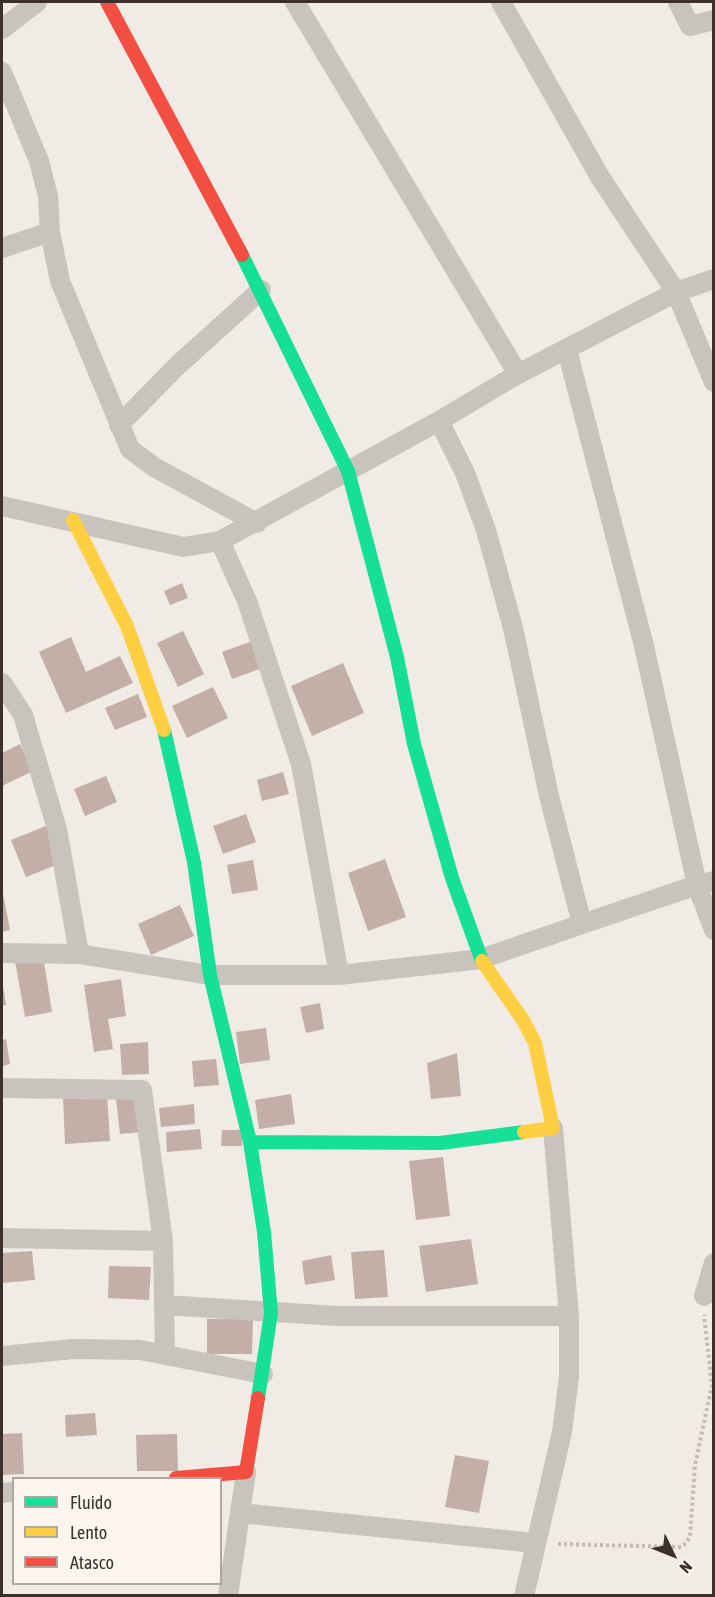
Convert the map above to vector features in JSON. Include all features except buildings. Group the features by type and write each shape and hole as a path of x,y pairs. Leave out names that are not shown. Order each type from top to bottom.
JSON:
{"street":[{"path":"2,29 37,2"},
{"path":"107,2 261,290 348,471 397,657 414,744 452,878 481,959 523,1020 535,1043 554,1128 569,1316 569,1377 562,1432 524,1596"},
{"path":"295,2 518,374"},
{"path":"501,2 600,177 676,292 714,382"},
{"path":"678,2 690,26 714,20"},
{"path":"2,72 39,161 48,196 50,232 60,281 130,449 154,467 257,523"},
{"path":"2,248 50,232"},
{"path":"2,506 73,520 183,547 220,541 257,523 518,374 676,292 714,279"},
{"path":"119,425 177,366 261,290"},
{"path":"567,350 705,883 714,930"},
{"path":"439,421 465,473 486,530 513,628 549,796 582,924"},
{"path":"73,520 127,626 164,731 194,862 210,975 250,1142 264,1232 271,1313 228,1596"},
{"path":"220,541 247,601 301,764 339,975"},
{"path":"2,683 23,715 57,829 79,954"},
{"path":"2,953 79,954 210,975 339,975 481,959 705,883"},
{"path":"2,1088 142,1090 163,1241 165,1354"},
{"path":"250,1142 440,1143 554,1128"},
{"path":"2,1238 163,1241"},
{"path":"704,1296 714,1263"},
{"path":"164,1305 271,1313 413,1318 569,1316"},
{"path":"2,1356 74,1349 140,1350 263,1374"},
{"path":"197,1477 246,1472"},
{"path":"240,1514 535,1543"}],"path":[{"path":"535,1543 681,1547 686,1543 690,1537 695,1465 712,1385 704,1296"}],"traffic: fast":[{"path":"242,255 348,471 397,657 414,744 452,878 482,961"},
{"path":"164,730 194,862 210,975 250,1142 264,1232 271,1313 258,1398"},
{"path":"250,1142 440,1143 524,1132"}],"traffic: slow":[{"path":"73,520 127,626 164,730"},
{"path":"482,961 523,1020 535,1043 553,1128 524,1132"}],"traffic: jam":[{"path":"107,2 242,255"},
{"path":"188,1477 246,1472 258,1398"}]}
